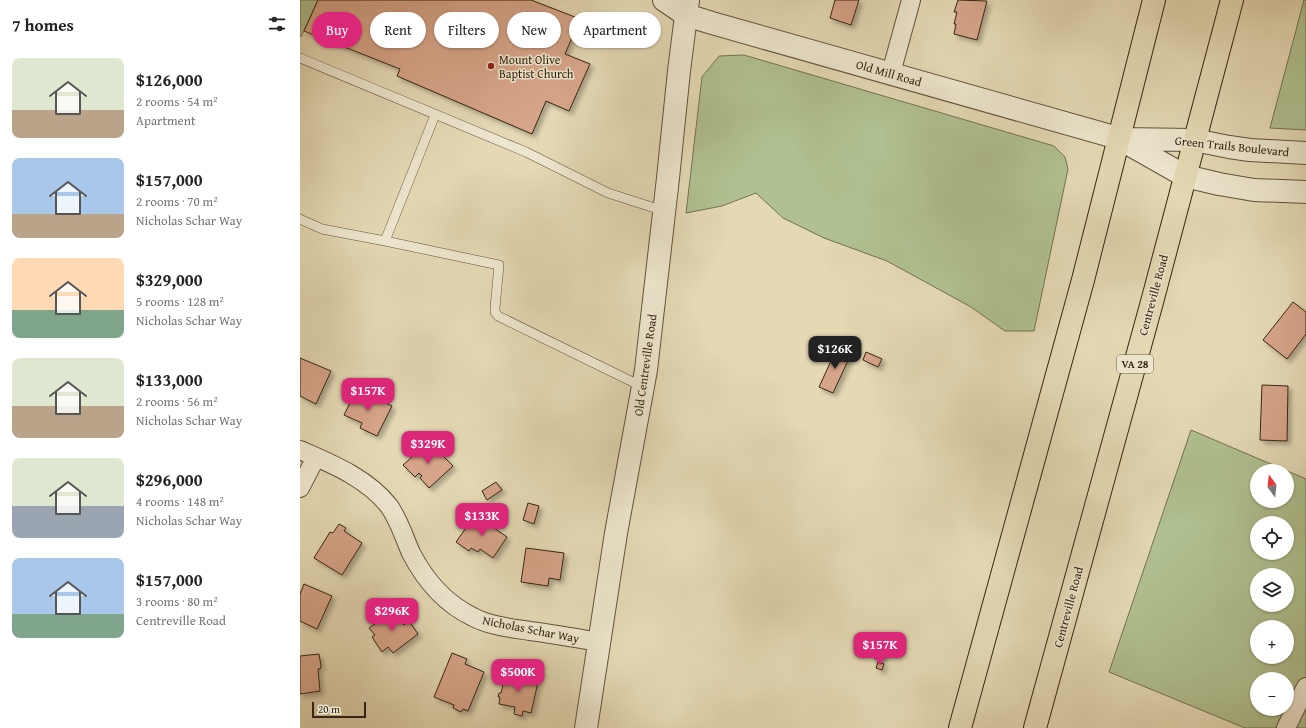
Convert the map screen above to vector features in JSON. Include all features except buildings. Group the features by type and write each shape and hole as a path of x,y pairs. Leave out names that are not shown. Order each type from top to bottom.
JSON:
{"highway":[{"path":"960,728 1083,280 1154,0"},
{"name":"Centreville Road","path":"1035,728 1152,302 1232,0"}],"street":[{"name":"Old Mill Road","path":"664,0 891,73 1118,138"},
{"path":"891,73 911,0"},
{"name":"Old Centreville Road","path":"586,728 616,533 643,386 687,7"},
{"path":"1118,138 1185,176 1254,190 1306,192"},
{"name":"Green Trails Boulevard","path":"1118,138 1194,140 1250,150 1306,153"},
{"path":"300,488 308,453"},
{"name":"Nicholas Schar Way","path":"308,453 355,476 378,494 398,521 411,553 424,575 438,592 457,608 482,621 599,642"},
{"path":"1286,728 1306,687"}],"lane":[{"path":"300,58 526,152 608,193 664,211"},
{"path":"385,241 435,115"},
{"path":"300,219 322,228 499,265 495,308 495,312 498,316 643,386"}],"green space":[{"path":"300,0 318,0 301,37"},
{"path":"1304,0 1306,0 1306,130 1270,128"},
{"path":"744,55 1054,146 1065,157 1068,169 1034,331 1005,331 971,307 887,261 824,238 783,218 756,193 722,206 686,213 702,77 719,56"},
{"path":"1191,430 1271,464 1250,464 1250,508 1294,508 1294,474 1306,479 1306,728 1245,728 1109,672"}],"place":[{"name":"Mount Olive Baptist Church","path":"491,66"}]}
